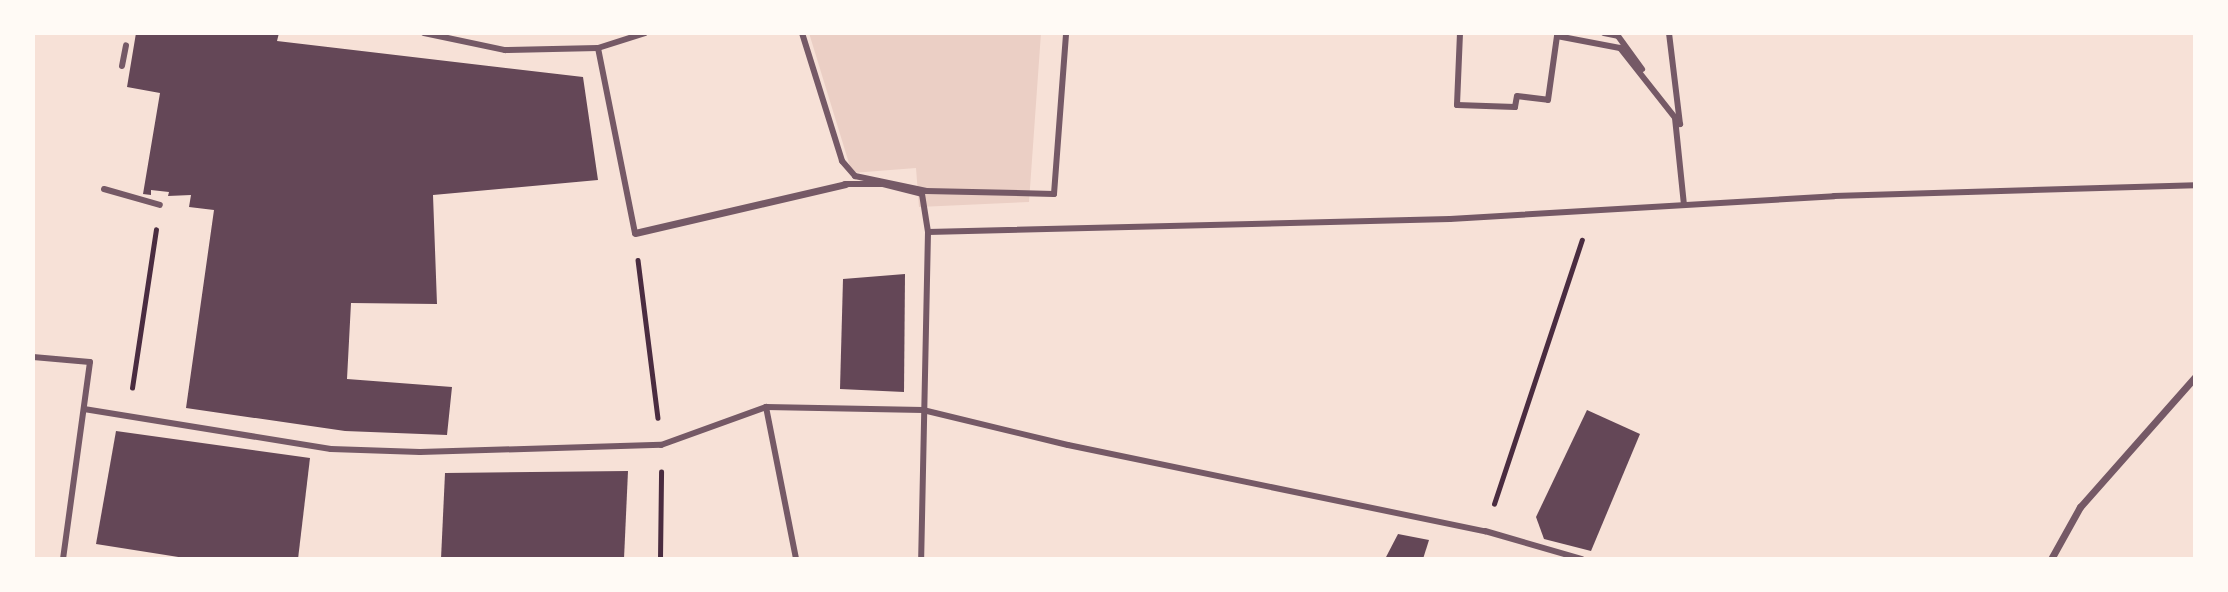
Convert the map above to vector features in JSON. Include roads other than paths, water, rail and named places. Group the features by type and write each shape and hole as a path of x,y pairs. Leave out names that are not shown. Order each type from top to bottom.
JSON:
{"street":[{"path":"424,33 505,50 598,48 645,33"},
{"path":"802,33 842,161 855,176 926,191 1054,194 1066,33"},
{"path":"1460,33 1457,105 1514,107 1517,96 1548,100 1557,36 1620,48 1675,116 1684,205"},
{"path":"1604,33 1618,36 1680,124 1669,33"},
{"path":"122,66 126,45"},
{"path":"598,48 635,233 845,184 883,184 922,194 928,232 922,559"},
{"path":"928,232 1450,219 1592,209 2195,185"},
{"path":"104,189 160,205"},
{"path":"33,357 90,362 63,559"},
{"path":"2051,559 2080,507 2195,377"},
{"path":"766,407 796,559"},
{"path":"84,409 331,449 420,452 661,445 766,407 923,410 1068,445 1485,531 1582,559"}]}
